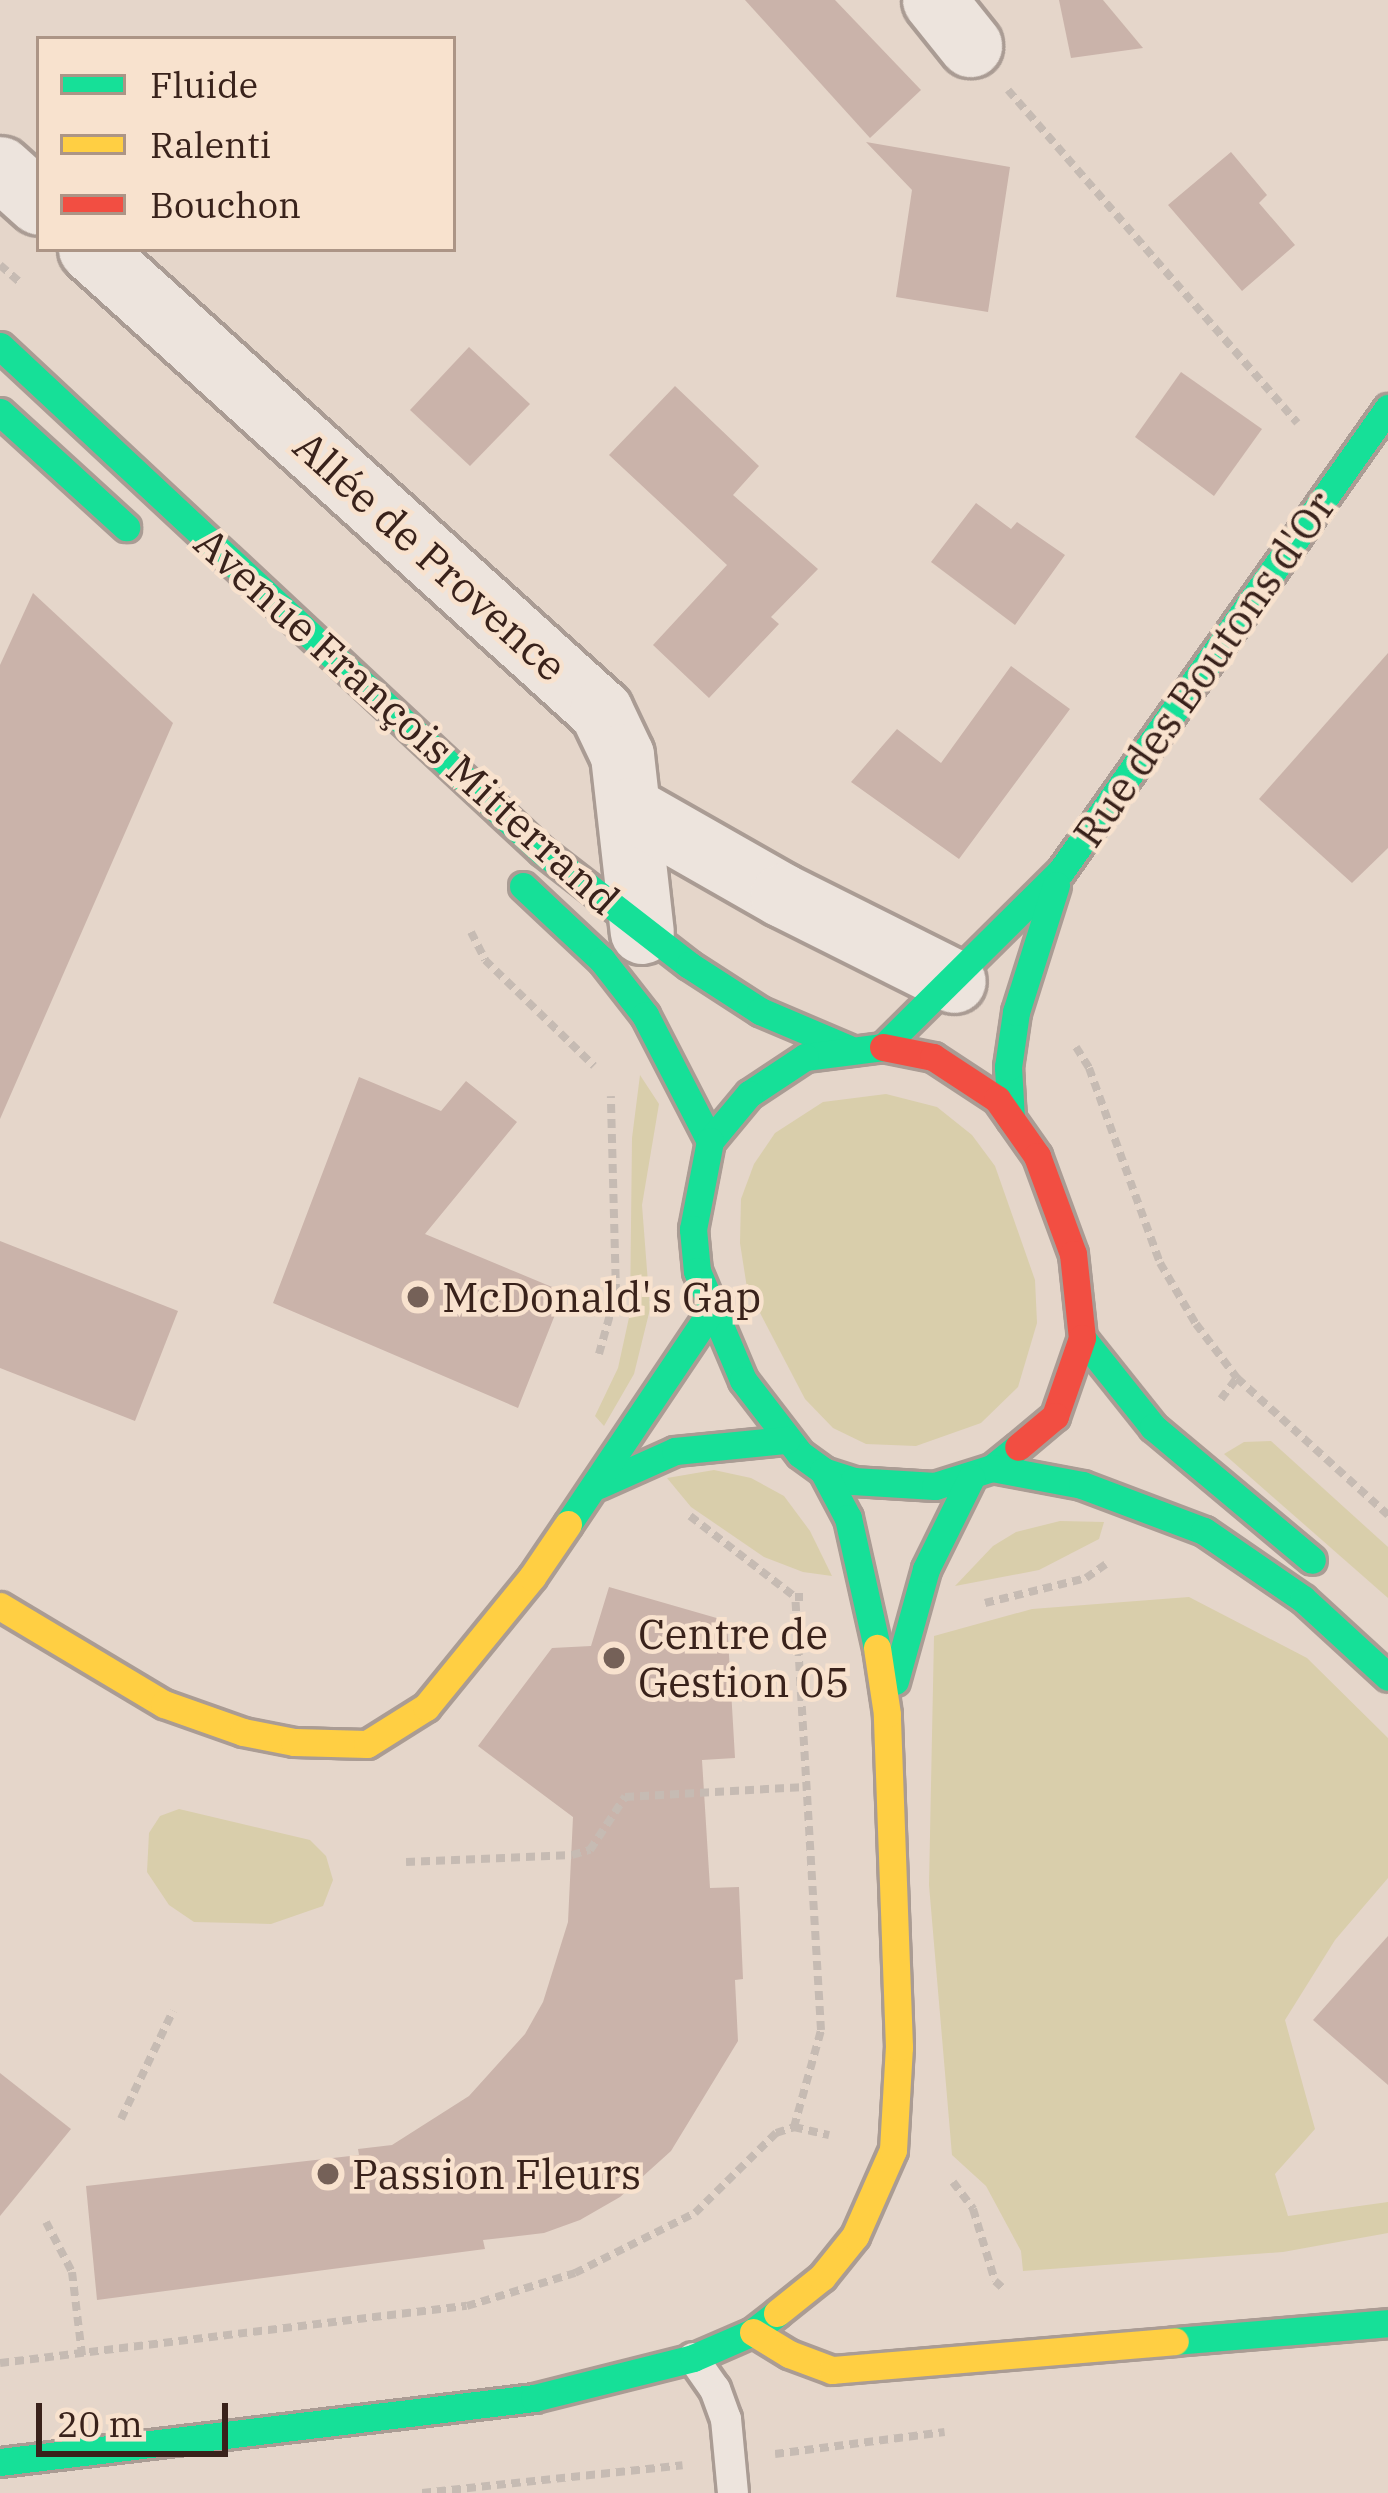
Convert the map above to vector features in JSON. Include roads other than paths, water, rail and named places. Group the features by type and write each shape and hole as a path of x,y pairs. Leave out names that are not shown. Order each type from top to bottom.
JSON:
{"main road":[{"name":"Avenue François Mitterrand","path":"0,346 542,851 643,932 760,1011 847,1048"},
{"name":"Rue des Boutons d'Or","path":"883,1047 1061,871 1388,408"},
{"name":"Avenue François Mitterrand","path":"0,412 145,543"},
{"name":"Avenue François Mitterrand","path":"502,867 602,960 645,1015 710,1141"},
{"name":"Rue des Boutons d'Or","path":"1011,1119 1008,1067 1016,1012 1061,871"},
{"path":"0,2462 534,2398 693,2358 753,2332 822,2277 855,2236 893,2150 899,2047 887,1714 871,1605 848,1518 823,1471 786,1441 743,1380 697,1271 693,1229 710,1141 773,1076 805,1057 847,1048 883,1047 958,1069 997,1099 1037,1156 1073,1254 1082,1338 1054,1416 982,1473 912,1609 887,1714"},
{"path":"0,1606 164,1704 243,1732 316,1747 368,1744 426,1707 599,1485 711,1310"},
{"path":"1082,1338 1153,1427 1336,1581"},
{"path":"599,1485 675,1451 786,1441"},
{"path":"823,1471 898,1488 982,1473 1082,1485 1204,1531 1303,1599 1388,1677"},
{"path":"753,2332 789,2354 832,2370 1388,2323"}],"street":[{"path":"0,168 36,200"},
{"name":"Allée de Provence","path":"93,252 601,711 622,755 643,932"},
{"path":"631,809 782,895 953,981"}],"lane":[{"path":"693,2358 726,2419 734,2493"}],"place":[{"name":"McDonald's Gap","path":"418,1297"},
{"name":"Centre de Gestion 05","path":"614,1658"},
{"name":"Passion Fleurs","path":"328,2174"}]}
